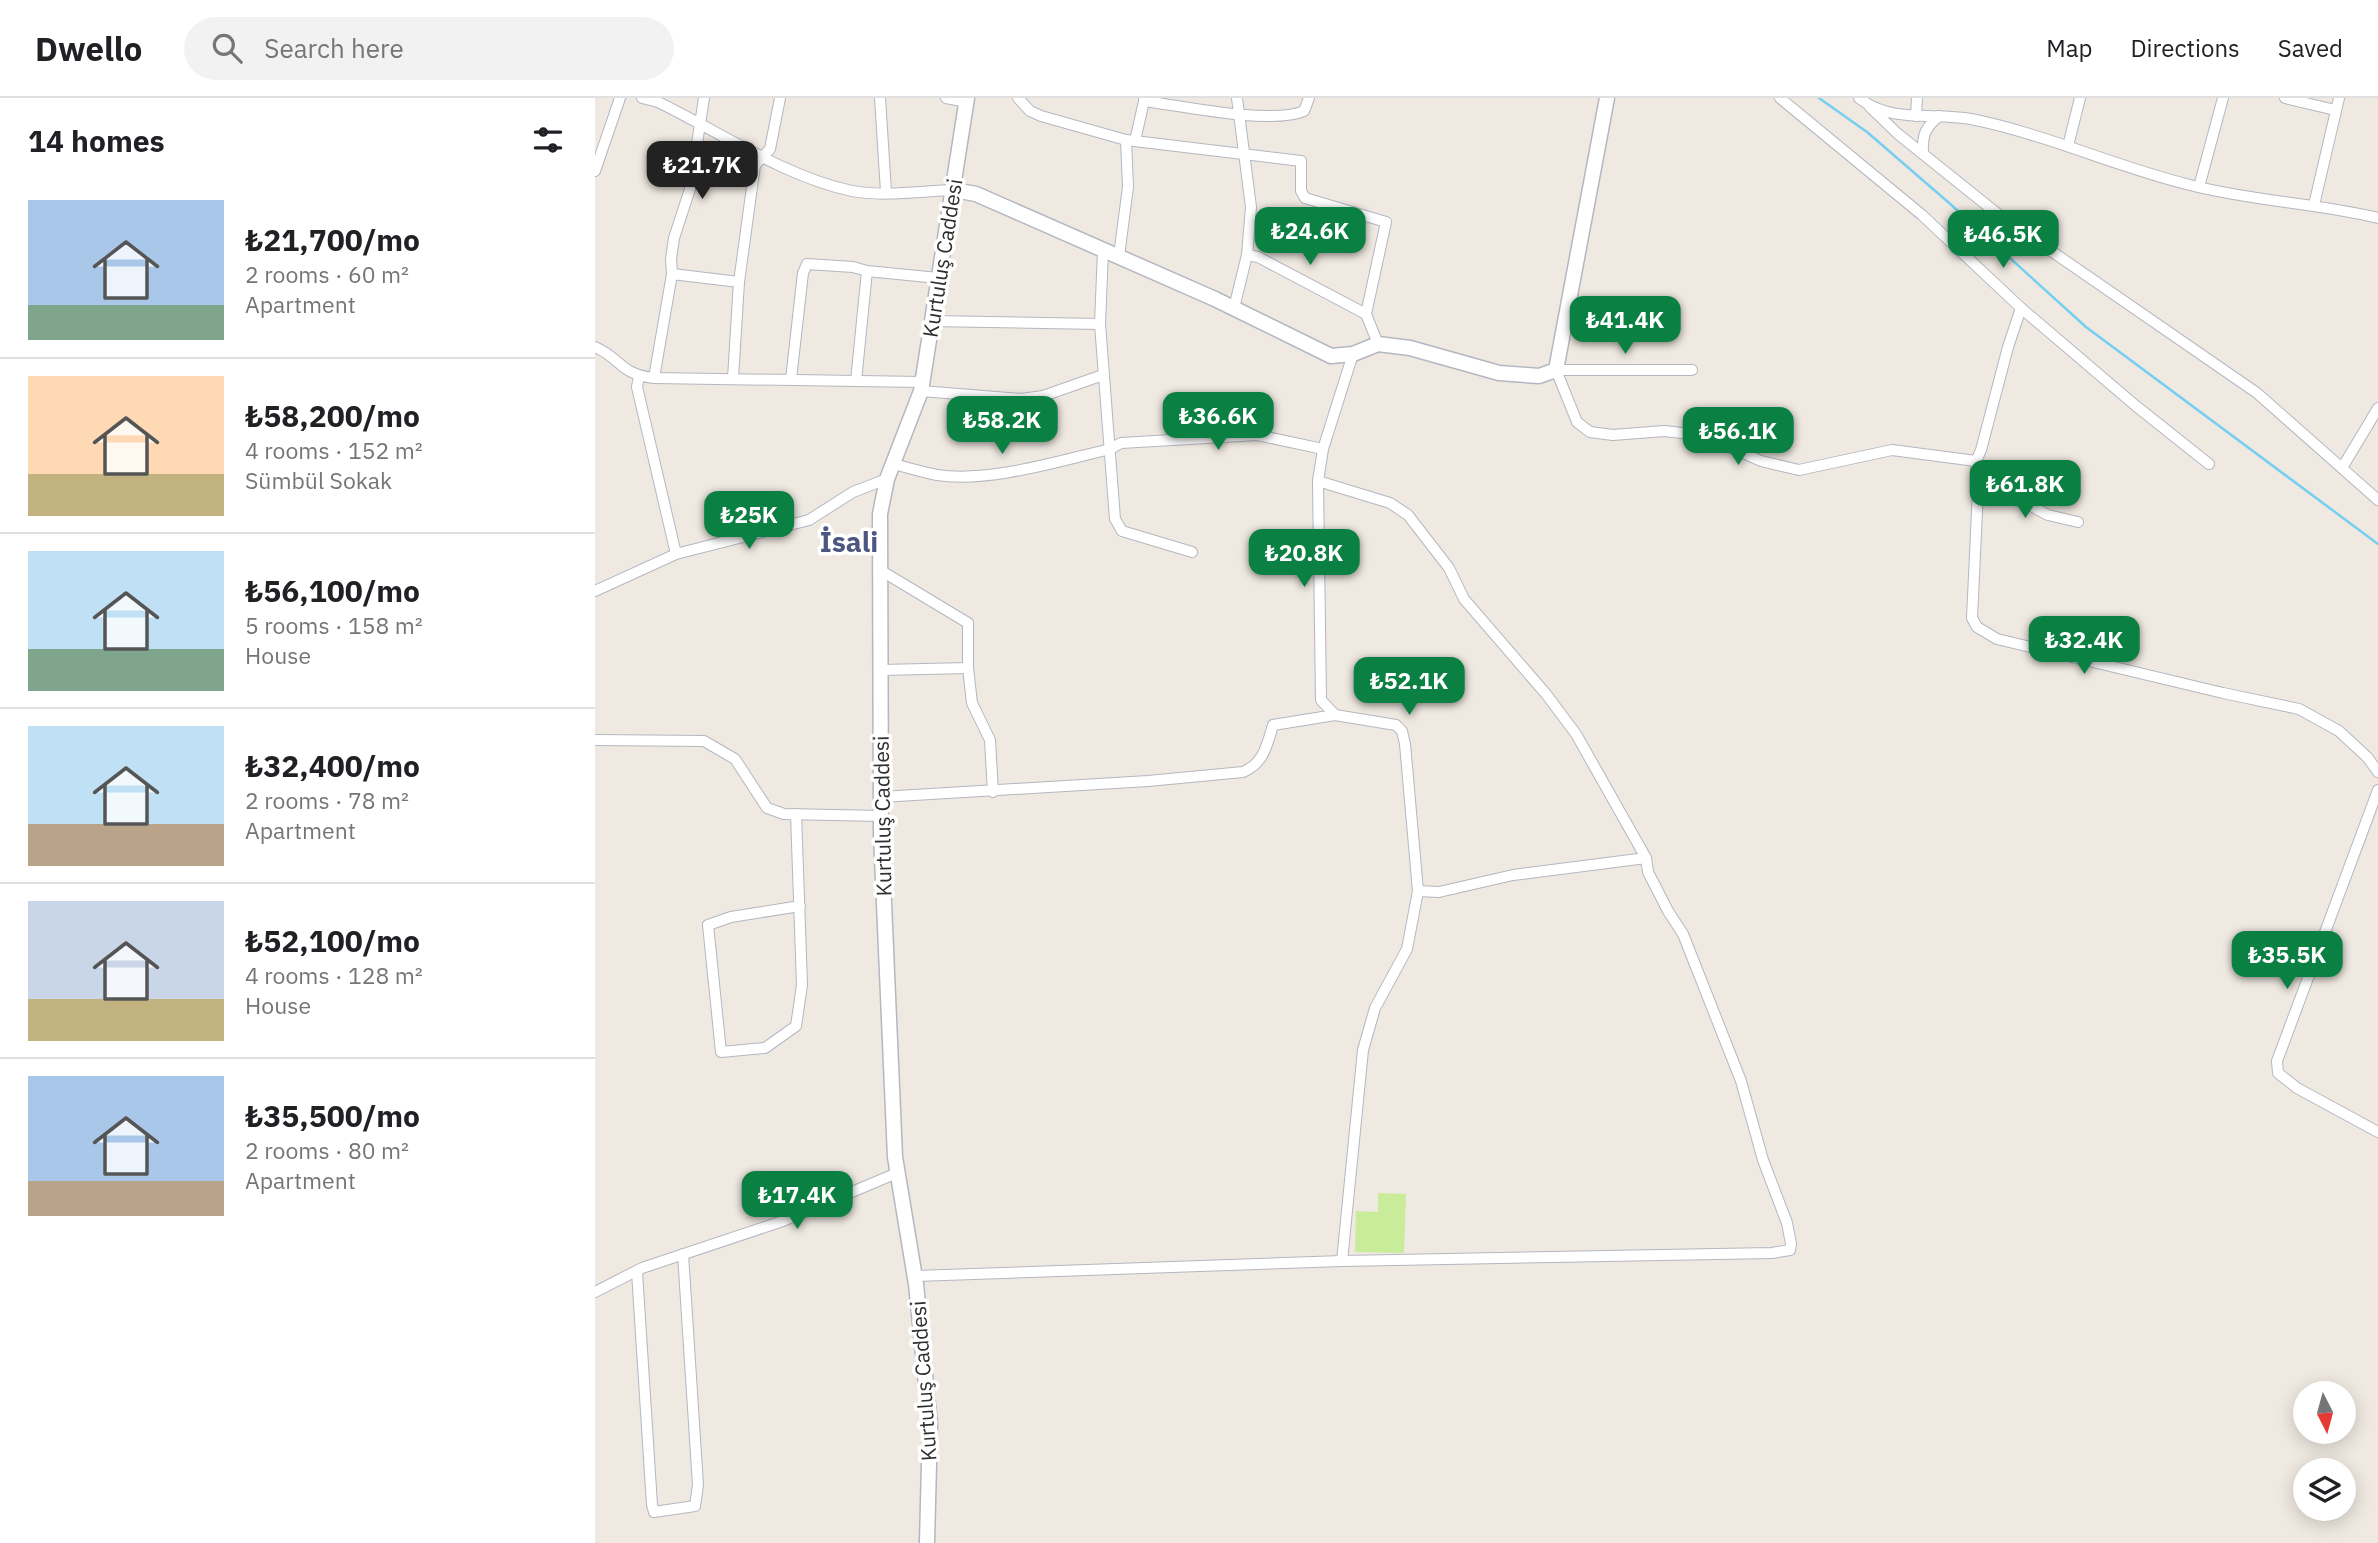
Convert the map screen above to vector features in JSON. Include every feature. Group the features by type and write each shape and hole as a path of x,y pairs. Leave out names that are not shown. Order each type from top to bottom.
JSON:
{"main road":[{"path":"954,190 977,194 1119,256 1331,356 1353,354 1378,344 1410,348 1499,373 1539,376 1556,370 1607,98"},
{"name":"Kurtuluş Caddesi","path":"927,1543 930,1424 915,1276 895,1157 881,816 880,514 887,479 922,387 967,100"}],"street":[{"path":"595,171 620,98"},
{"path":"642,98 658,102 763,157 824,184 855,191 954,190"},
{"path":"654,378 672,274 674,238 689,189 704,98"},
{"path":"733,378 739,282 755,165 770,149 780,98"},
{"path":"880,98 886,192"},
{"path":"946,98 967,100"},
{"path":"1018,98 1030,111 1041,116 1131,141 1301,160 1301,191 1305,198 1386,222 1366,314 1378,344"},
{"path":"1234,308 1247,255 1251,207 1237,98"},
{"path":"1119,256 1131,141 1144,100 1239,115 1295,115 1304,111 1309,98"},
{"path":"1780,98 1922,215 2021,308 2209,464"},
{"path":"1859,98 1999,215 2257,393 2378,500"},
{"path":"1916,116 1917,98"},
{"path":"2068,146 2080,98"},
{"path":"2199,187 2223,98"},
{"path":"2285,98 2335,110"},
{"path":"2314,205 2339,98"},
{"path":"1870,107 1897,115 1972,120 2068,146 2199,187 2378,218"},
{"path":"1923,154 1923,134 1926,127 1939,116"},
{"path":"1103,250 1100,324 1115,519 1122,531 1192,552"},
{"path":"1247,255 1258,257 1366,314"},
{"path":"791,379 803,273 807,264 939,278"},
{"path":"856,381 867,271"},
{"path":"672,274 739,282"},
{"path":"2021,308 1976,461 1978,490 1972,618 1976,626 1997,639 2299,709 2339,730 2368,758 2378,772"},
{"path":"932,321 1100,324"},
{"path":"595,346 626,371 639,376 681,380 733,378 856,381 1021,399 1043,396 1103,375"},
{"path":"1335,716 1321,700 1318,481 1323,449 1353,354"},
{"path":"1692,370 1556,370 1577,422 1590,432 1613,435 1664,431 1682,433 1732,448 1761,461 1799,470 1892,450 1976,461"},
{"path":"639,376 637,387 676,554"},
{"path":"2343,468 2378,408"},
{"path":"894,464 938,475 973,475 1021,469 1110,449 1121,443 1257,435 1323,449"},
{"path":"595,590 676,554 810,520 853,492 887,479"},
{"path":"915,1276 1342,1261 1772,1253 1790,1250 1787,1223 1763,1160 1741,1082 1683,934 1648,872 1646,858 1576,734 1546,694 1464,599 1449,568 1408,515 1390,503 1318,481"},
{"path":"1978,490 2001,498 2018,499 2049,516 2078,522"},
{"path":"880,570 968,623 968,667 972,703 990,740 993,792"},
{"path":"881,670 968,667"},
{"path":"881,797 993,792 1243,772 1253,768 1260,760 1273,725 1335,716 1396,725 1402,731 1418,891 1407,949 1375,1008 1363,1050 1342,1261"},
{"path":"595,740 704,741 735,760 767,808 784,814 881,816"},
{"path":"2378,790 2277,1061 2279,1073 2297,1088 2378,1132"},
{"path":"796,814 800,906 802,985 796,1026 765,1048 721,1052 708,925 731,916 800,906"},
{"path":"1418,891 1439,892 1513,875 1646,858"},
{"path":"595,1292 642,1268 783,1221 897,1172"},
{"path":"637,1272 652,1505 654,1512 689,1508 695,1506 698,1485 683,1254"}],"green space":[{"path":"1378,1193 1406,1194 1404,1253 1355,1252 1356,1211 1378,1212"}],"waterway":[{"path":"1819,98 1867,132 2086,327 2378,544"}],"district":[{"name":"İsali","path":"849,541"}]}
